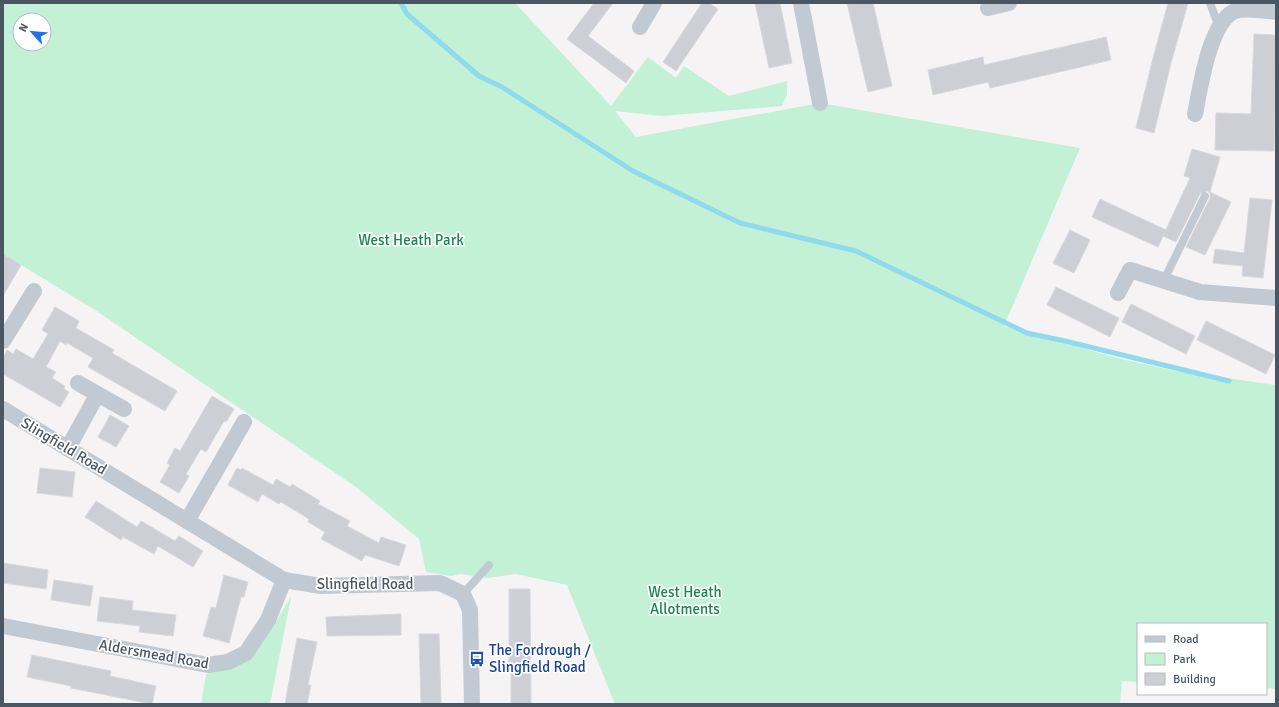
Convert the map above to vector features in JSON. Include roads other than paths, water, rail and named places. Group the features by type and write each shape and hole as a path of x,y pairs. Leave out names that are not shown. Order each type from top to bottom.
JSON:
{"street":[{"path":"640,27 654,3"},
{"path":"801,3 820,103"},
{"path":"988,8 1009,3"},
{"path":"1195,114 1208,50 1219,27 1233,12 1242,10 1276,12"},
{"path":"1118,293 1130,270 1200,292 1276,298"},
{"path":"3,341 34,290"},
{"path":"78,383 124,409"},
{"path":"68,448 97,395"},
{"name":"Slingfield Road","path":"3,409 284,580 321,586 440,583 462,594"},
{"path":"187,521 244,422"},
{"name":"Aldersmead Road","path":"3,626 208,665 222,663 228,662 246,653 268,620 284,580"},
{"path":"462,594 470,610 472,704"}],"lane":[{"path":"1210,3 1219,27"},
{"path":"1164,280 1205,196"},
{"path":"462,594 489,565"}],"waterway":[{"path":"401,3 407,14 479,76 502,87 633,171 740,223 856,251 1027,333 1229,381"}],"place":[{"name":"The Fordrough / Slingfield Road","path":"477,659"}],"park label":[{"name":"West Heath Park","path":"411,240"},
{"name":"West Heath Allotments","path":"685,600"}]}
